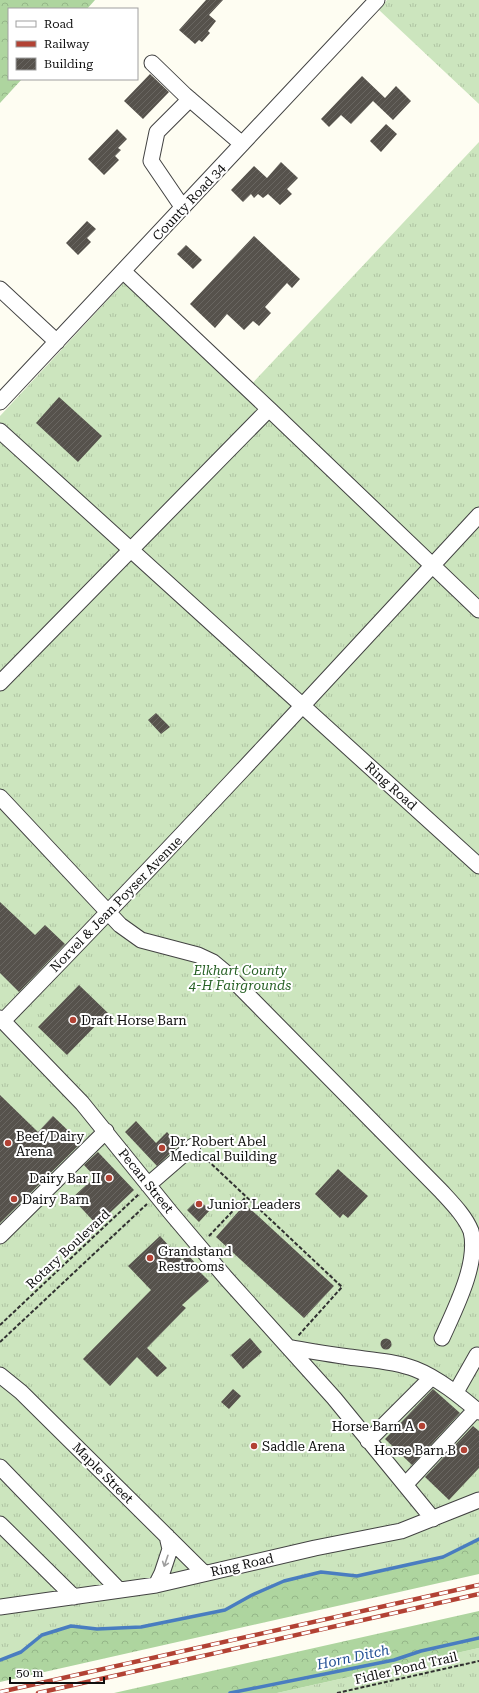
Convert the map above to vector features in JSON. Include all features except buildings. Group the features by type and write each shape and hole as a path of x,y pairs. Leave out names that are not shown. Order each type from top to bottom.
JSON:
{"street":[{"name":"County Road 34","path":"0,402 124,272 376,0"},
{"path":"152,63 190,99 242,144"},
{"path":"183,208 151,161 157,132 190,99"},
{"path":"124,272 479,610"},
{"path":"0,289 57,342"},
{"path":"0,683 269,409"},
{"name":"Ring Road","path":"0,430 479,866"},
{"name":"Norvel & Jean Poyser Avenue","path":"2,1020 109,913 479,515"},
{"path":"0,797 120,925 141,940 198,955 213,962 225,972 456,1208 471,1231 474,1249 472,1267 442,1338"},
{"name":"Pecan Street","path":"2,1020 66,1085 106,1131 152,1190 334,1398 434,1519"},
{"path":"0,1236 106,1131"},
{"path":"152,1190 196,1149"},
{"path":"288,1347 334,1355 390,1362 417,1370 456,1392 477,1410 405,1485"},
{"path":"456,1392 477,1355"},
{"name":"Maple Street","path":"0,1375 21,1392 204,1573"},
{"path":"368,1441 430,1378"},
{"path":"0,1467 119,1590"},
{"name":"Ring Road","path":"0,1607 156,1585 316,1548 401,1531 479,1500"},
{"path":"2,1528 74,1597"},
{"path":"156,1585 162,1573 170,1549 166,1536"}],"path":[{"path":"196,1149 342,1287 288,1347"},
{"name":"Rotary Boulevard","path":"0,1325 152,1190"},
{"path":"0,1342 152,1190"},
{"path":"200,1246 246,1197"},
{"name":"Fidler Pond Trail","path":"337,1693 479,1662"}],"green space":[{"path":"0,0 95,0 88,8 8,8 8,80 21,80 0,103"},
{"path":"387,0 479,0 479,104 379,10"},
{"name":"Elkhart County 4-H Fairgrounds","path":"479,142 479,1539 443,1557 357,1576 321,1572 284,1581 252,1595 225,1610 141,1627 97,1629 71,1626 42,1635 21,1652 0,1660 0,416 128,278 247,389"},
{"path":"479,1539 479,1574 0,1682 0,1660 21,1652 42,1635 71,1626 97,1629 141,1627 225,1610 252,1595 284,1581 321,1572 357,1576 443,1557"},
{"path":"479,1611 479,1648 277,1693 114,1693"},
{"path":"479,1648 479,1693 277,1693"}],"waterway":[{"path":"0,1660 21,1652 42,1635 71,1626 97,1629 141,1627 225,1610 252,1595 284,1581 321,1572 357,1576 443,1557 479,1539"},
{"name":"Horn Ditch","path":"230,1693 394,1660 421,1651 479,1638"}],"railway":[{"path":"0,1692 479,1585"},
{"path":"38,1693 479,1594"}],"place":[{"name":"Draft Horse Barn","path":"73,1020"},
{"name":"Beef/Dairy Arena","path":"8,1143"},
{"name":"Dr. Robert Abel Medical Building","path":"162,1148"},
{"name":"Dairy Bar II","path":"109,1178"},
{"name":"Dairy Barn","path":"14,1199"},
{"name":"Junior Leaders","path":"199,1204"},
{"name":"Grandstand Restrooms","path":"150,1258"},
{"name":"Horse Barn A","path":"422,1426"},
{"name":"Saddle Arena","path":"254,1446"},
{"name":"Horse Barn B","path":"464,1450"}]}
